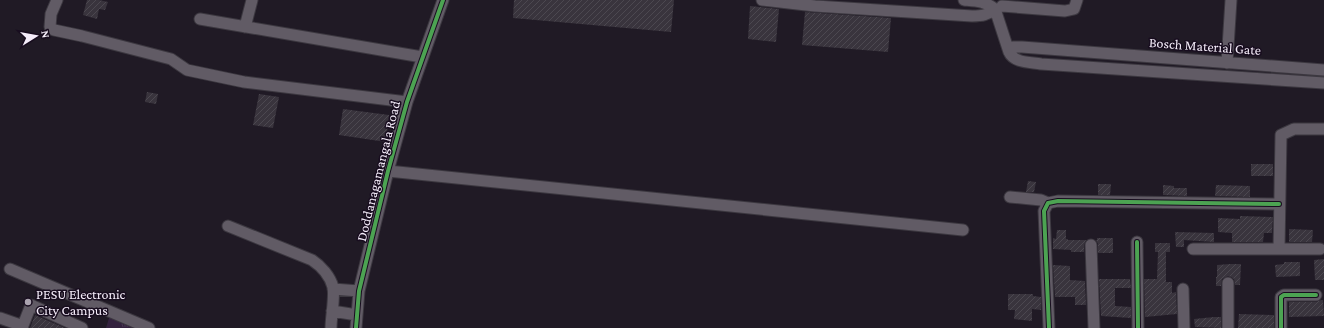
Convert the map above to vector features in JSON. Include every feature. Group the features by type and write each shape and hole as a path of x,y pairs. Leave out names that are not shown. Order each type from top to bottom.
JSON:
{"street":[{"path":"57,0 50,21 50,27 54,30 171,59 187,70 244,82 406,102"},
{"path":"245,26 252,0"},
{"name":"Doddanagamangala Road","path":"356,328 359,291 406,102 443,0"},
{"path":"762,0 972,16 983,16 998,8"},
{"path":"964,0 983,2 998,8 1065,11 1074,9 1077,0"},
{"path":"1227,63 1231,0"},
{"path":"998,8 1009,52 1012,57 1016,59 1041,64 1324,83"},
{"path":"200,19 422,57"},
{"name":"Bosch Material Gate","path":"1009,52 1012,47 1022,47 1324,70"},
{"path":"1097,53 1097,68"},
{"path":"1280,80 1282,67"},
{"path":"1279,249 1281,135 1294,129 1324,129"},
{"path":"388,171 963,230"},
{"path":"1010,197 1041,200 1048,203 1058,201 1279,204"},
{"path":"1048,203 1044,211 1049,328"},
{"path":"228,226 312,260 320,265 328,276 333,289 330,328"},
{"path":"1137,242 1138,328"},
{"path":"1091,245 1094,328"},
{"path":"1193,249 1320,249"},
{"path":"10,269 149,328"},
{"path":"1228,283 1228,328"},
{"path":"333,289 359,291"},
{"path":"1183,289 1184,328"},
{"path":"1281,328 1281,297 1284,295 1316,295"},
{"path":"0,318 22,327 31,305 82,328"},
{"path":"332,311 357,315"}],"green space":[{"path":"110,315 140,328 106,328"}],"building":[{"path":"87,0 108,2 105,10 99,9 97,19 83,15"},
{"path":"514,0 674,0 671,32 513,18"},
{"path":"750,6 779,9 776,42 748,39"},
{"path":"805,12 891,18 888,52 802,45"},
{"path":"147,92 158,94 156,104 145,102"},
{"path":"259,94 279,97 273,128 253,125"},
{"path":"343,109 389,115 386,142 339,135"},
{"path":"1251,164 1273,164 1273,176 1251,176"},
{"path":"1028,181 1036,182 1034,192 1026,192"},
{"path":"1098,184 1111,184 1110,195 1098,195"},
{"path":"1163,185 1174,186 1174,188 1187,188 1187,196 1163,195"},
{"path":"1216,185 1250,186 1250,197 1215,196"},
{"path":"1240,216 1273,217 1272,233 1264,233 1263,242 1232,242 1232,233 1218,232 1218,218 1240,219"},
{"path":"1289,229 1313,230 1312,242 1289,242"},
{"path":"1057,230 1066,230 1066,239 1068,240 1086,240 1084,252 1071,252 1071,250 1053,249 1053,238 1056,239"},
{"path":"1175,232 1214,233 1214,242 1184,240 1184,247 1176,247"},
{"path":"1097,238 1113,238 1113,253 1098,253"},
{"path":"1155,243 1170,243 1170,252 1166,252 1166,282 1172,282 1172,293 1176,292 1177,314 1145,317 1144,279 1157,279 1158,252 1155,252"},
{"path":"1324,259 1324,280 1315,280 1314,260"},
{"path":"1284,262 1300,262 1300,276 1276,277 1275,265 1284,264"},
{"path":"1241,264 1240,285 1235,285 1234,279 1228,276 1222,279 1221,286 1216,286 1217,265"},
{"path":"1053,265 1070,266 1070,280 1085,281 1086,305 1075,305 1075,297 1055,297"},
{"path":"1099,279 1130,279 1131,288 1115,288 1115,306 1131,307 1131,318 1101,316"},
{"path":"1008,294 1033,294 1033,296 1041,297 1041,310 1032,309 1032,321 1014,319 1015,310 1008,310"},
{"path":"1323,300 1324,316 1289,317 1289,302 1316,302"},
{"path":"1239,314 1274,315 1274,328 1238,328"},
{"path":"35,315 65,328 30,328"},
{"path":"1221,317 1221,328 1195,327 1194,319"}],"cycle path":[{"path":"356,328 359,291 388,171 407,102 443,0"},
{"path":"1049,328 1044,211 1048,203 1058,201 1279,204"},
{"path":"1137,242 1138,328"},
{"path":"1281,328 1281,297 1284,295 1316,295"}],"place":[{"name":"PESU Electronic City Campus","path":"28,302"}]}
